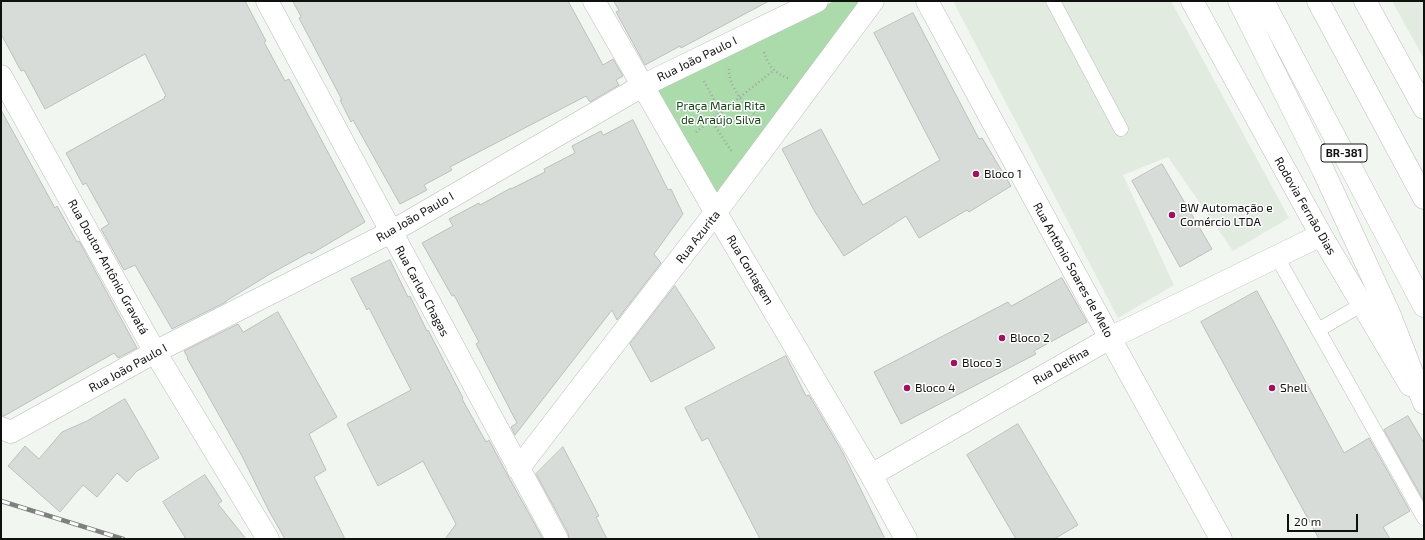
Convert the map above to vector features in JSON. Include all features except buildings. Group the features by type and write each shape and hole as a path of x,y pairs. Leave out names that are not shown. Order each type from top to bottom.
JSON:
{"main road":[{"name":"Rua Carlos Chagas","path":"267,1 557,539"},
{"name":"Rua Contagem","path":"594,1 716,213 871,475 906,539"},
{"name":"Rua João Paulo I","path":"6,430 155,352 391,232 642,86 817,1"},
{"name":"Rua Azurita","path":"518,469 716,213 873,1"},
{"name":"Rua Antônio Soares de Melo","path":"927,1 1221,539"},
{"name":"Rodovia Fernão Dias","path":"1192,1 1321,235 1424,408"},
{"path":"1239,1 1322,170 1390,314 1424,403"},
{"name":"BR-381","path":"1263,1 1424,306"},
{"path":"1318,1 1424,198"},
{"path":"1364,1 1424,108"},
{"name":"Rua Doutor Antônio Gravatá","path":"1,76 155,352 268,539"},
{"name":"Rua Delfina","path":"871,475 1110,338 1321,235"}],"lane":[{"path":"1053,1 1121,129"},
{"path":"1277,257 1424,518"},
{"path":"1318,330 1363,304"}],"path":[{"path":"764,46 767,62 774,70 789,79"},
{"path":"729,63 728,74 735,90 744,103 757,116 763,118"},
{"path":"691,136 774,70"},
{"path":"702,76 721,113"},
{"path":"711,120 733,154"}],"shaded area":[{"path":"953,1 1171,1 1289,218 1233,251 1168,157 1123,175 1174,285 1118,318"},
{"path":"1392,1 1424,1 1424,59"}],"green space":[{"name":"Praça Maria Rita de Araújo Silva","path":"834,1 864,1 715,204 656,91"}],"railway":[{"path":"1,501 123,539"}],"place":[{"name":"Bloco 1","path":"976,174"},
{"name":"BW Automação e Comércio LTDA","path":"1172,215"},
{"name":"Bloco 2","path":"1002,338"},
{"name":"Bloco 3","path":"954,363"},
{"name":"Bloco 4","path":"907,388"},
{"name":"Shell","path":"1272,388"}]}
